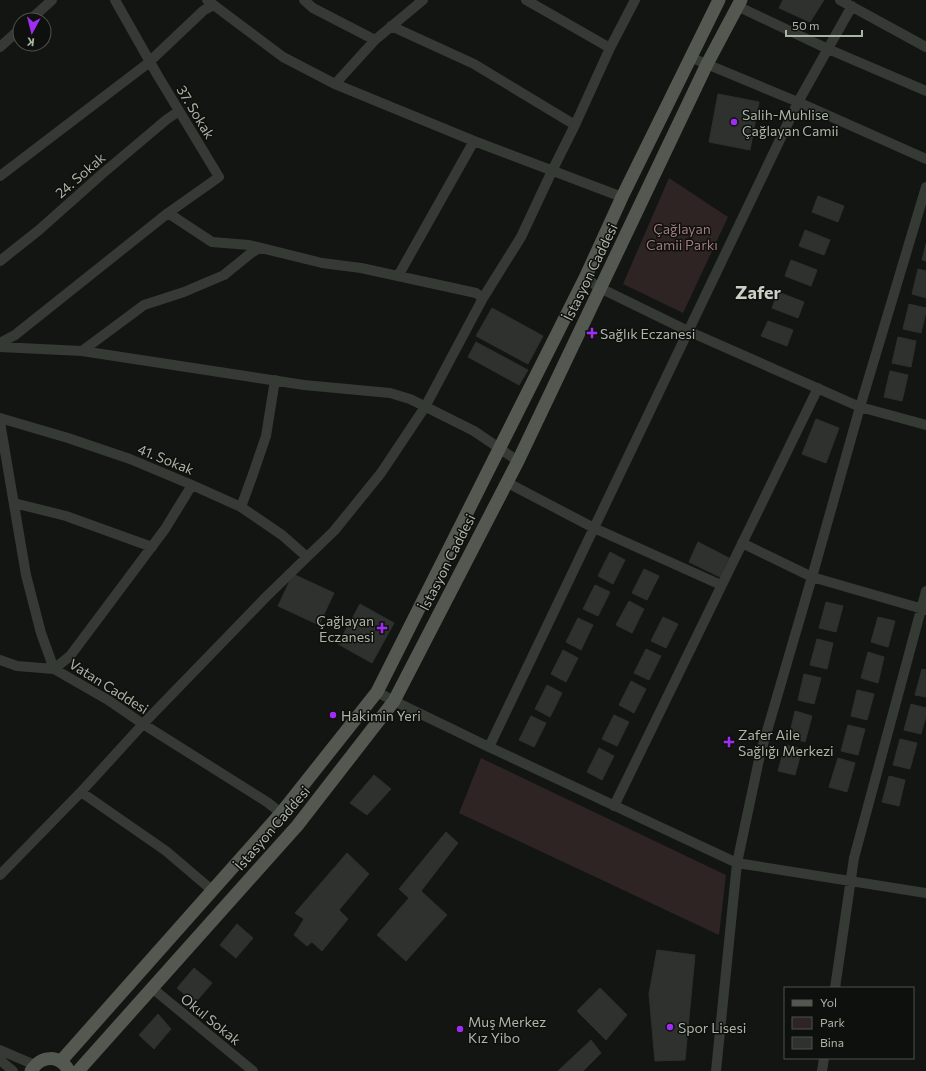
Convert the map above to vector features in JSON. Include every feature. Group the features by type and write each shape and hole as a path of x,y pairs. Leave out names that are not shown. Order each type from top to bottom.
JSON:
{"main road":[{"name":"İstasyon Caddesi","path":"65,1066 212,890 282,813 378,692 584,278 720,0"},
{"name":"İstasyon Caddesi","path":"78,1071 297,826 394,701 518,460 707,64 739,3"},
{"path":"33,1068 40,1061 47,1059 54,1059 65,1066"}],"street":[{"path":"39,12 52,0"},
{"name":"37. Sokak","path":"115,0 219,178 168,213"},
{"path":"304,0 313,8 375,40"},
{"path":"334,84 375,40 423,0"},
{"path":"526,0 610,48"},
{"path":"0,874 81,792 143,724 306,557 334,531 382,473 425,407 483,298 521,238 610,48 635,0"},
{"path":"840,0 926,48"},
{"path":"0,176 150,61 204,10 210,2 283,57 334,84 474,141 622,198"},
{"path":"739,3 828,49 926,91"},
{"path":"489,747 798,102 852,6"},
{"path":"391,26 474,64 575,125"},
{"path":"0,47 12,36"},
{"path":"692,58 798,102 926,159"},
{"name":"24. Sokak","path":"0,261 39,230 166,120 179,111"},
{"path":"398,276 474,141"},
{"path":"716,1071 737,864 760,755 860,407 926,187"},
{"path":"0,343 15,335 168,213 212,242 249,245 322,263 361,268 476,293 483,298"},
{"path":"82,351 144,305 184,292 224,275 251,253 260,248"},
{"path":"584,278 600,288 688,331 860,407 926,426"},
{"path":"0,347 82,351 304,385 390,394 410,399 474,431 518,460"},
{"path":"240,507 266,436 275,380"},
{"path":"614,806 818,388"},
{"name":"41. Sokak","path":"0,418 68,438 130,459 192,484 240,507 282,535 306,557"},
{"name":"Vatan Caddesi","path":"0,422 28,582 40,633 54,670 108,700 282,813"},
{"path":"506,482 594,528 721,585"},
{"path":"0,660 18,666 54,670 70,656 165,530 192,484"},
{"path":"14,503 66,516 152,547"},
{"path":"742,543 812,577 924,609"},
{"path":"835,987 854,858 924,609 926,591"},
{"path":"378,692 489,747 737,864 926,893"},
{"path":"81,792 166,851 212,890"},
{"name":"Okul Sokak","path":"152,988 253,1071"},
{"path":"0,1050 33,1068"},
{"path":"822,1071 824,1059"},
{"path":"0,1060 13,1071"}],"green space":[{"name":"Çağlayan Camii Parkı","path":"669,178 728,217 683,313 623,284"},
{"path":"481,758 726,875 719,935 459,813"}],"building":[{"path":"783,0 824,0 810,22 779,8"},
{"name":"Salih-Muhlise Çağlayan Camii","path":"718,94 759,102 750,150 709,142"},
{"path":"818,196 844,206 838,222 812,212"},
{"path":"805,230 830,240 824,255 799,246"},
{"path":"926,244 926,261 922,260"},
{"path":"791,260 817,270 811,286 785,276"},
{"path":"918,269 926,271 926,298 912,294"},
{"path":"778,292 804,302 798,318 772,308"},
{"path":"909,304 926,308 921,333 903,329"},
{"path":"492,308 543,336 528,364 476,336"},
{"path":"768,321 793,330 787,346 761,336"},
{"path":"898,337 916,341 911,367 892,363"},
{"path":"476,342 528,370 519,385 468,357"},
{"path":"890,371 908,375 902,401 884,397"},
{"path":"816,419 839,428 826,463 802,454"},
{"path":"698,542 729,558 720,577 689,562"},
{"path":"610,552 625,560 613,584 598,576"},
{"path":"644,569 659,576 647,600 632,593"},
{"path":"293,574 334,593 319,625 278,606"},
{"path":"595,585 610,592 598,616 583,609"},
{"path":"629,601 644,609 632,633 616,625"},
{"path":"826,602 843,606 836,632 819,628"},
{"path":"360,604 394,623 372,663 338,644"},
{"path":"663,617 678,624 666,648 651,641"},
{"path":"878,617 895,621 888,647 871,642"},
{"path":"578,618 593,625 581,650 566,642"},
{"path":"817,639 833,643 827,669 810,665"},
{"path":"646,649 661,656 649,680 634,673"},
{"path":"563,650 578,658 566,682 551,674"},
{"path":"868,652 884,657 878,683 861,678"},
{"path":"922,669 926,670 926,697 915,695"},
{"path":"804,674 821,678 814,704 798,700"},
{"path":"631,681 646,689 634,713 619,705"},
{"path":"547,685 562,693 550,717 535,709"},
{"path":"857,690 874,694 867,720 851,716"},
{"path":"911,704 926,708 926,716 921,734 904,730"},
{"path":"795,711 812,716 805,742 789,737"},
{"path":"614,715 629,722 617,746 602,739"},
{"path":"531,716 546,723 534,747 519,740"},
{"path":"848,725 865,729 858,755 841,751"},
{"path":"900,739 917,743 910,769 893,765"},
{"path":"785,745 802,749 795,775 778,771"},
{"path":"599,748 614,756 602,780 587,772"},
{"path":"838,758 855,763 847,792 829,787"},
{"path":"374,775 391,789 367,815 350,803"},
{"path":"889,776 905,780 899,806 882,802"},
{"path":"446,832 458,843 421,891 447,915 406,961 377,935 409,898 399,889"},
{"path":"347,853 369,874 339,910 348,919 322,951 312,942 307,946 294,935 304,919 295,913"},
{"path":"237,924 253,938 236,958 220,945"},
{"name":"Spor Lisesi","path":"657,950 695,955 685,1060 655,1061 649,994"},
{"path":"194,968 212,983 195,1003 177,988"},
{"path":"600,988 627,1015 606,1040 577,1011"},
{"path":"158,1014 171,1029 154,1049 139,1035"},
{"path":"591,1040 601,1053 583,1071 558,1071"}],"place":[{"name":"Salih-Muhlise Çağlayan Camii","path":"734,122"},
{"name":"Sağlık Eczanesi","path":"592,333"},
{"name":"Çağlayan Eczanesi","path":"382,628"},
{"name":"Hakimin Yeri","path":"333,715"},
{"name":"Zafer Aile Sağlığı Merkezi","path":"729,742"},
{"name":"Spor Lisesi","path":"670,1027"},
{"name":"Muş Merkez Kız Yibo","path":"460,1029"}],"district":[{"name":"Zafer","path":"758,292"}]}
